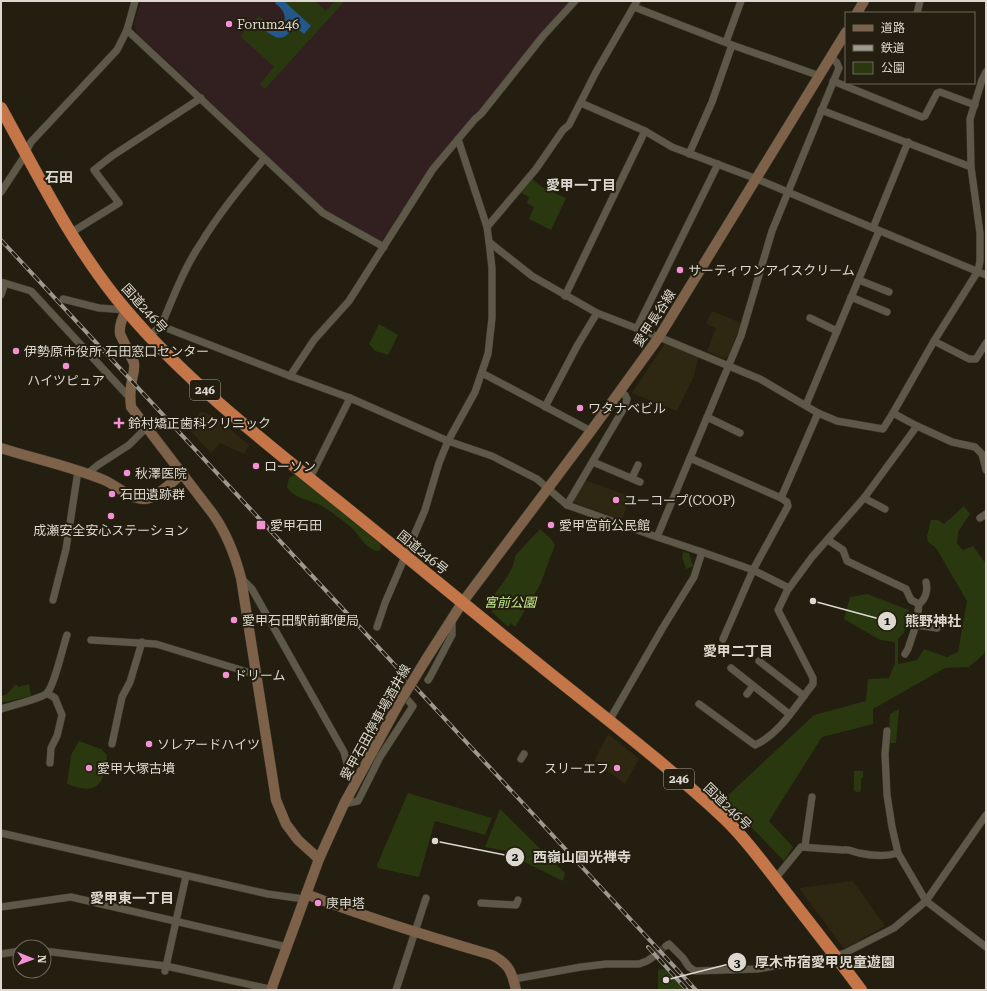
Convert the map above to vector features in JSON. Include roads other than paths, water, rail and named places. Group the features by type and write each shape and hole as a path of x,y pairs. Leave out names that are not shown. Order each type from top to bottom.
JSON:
{"highway":[{"name":"国道246号","path":"1,108 49,196 100,277 126,310 181,368 222,405 462,603 609,721 728,822 775,879 861,990"}],"main road":[{"path":"858,12 864,1"},
{"name":"愛甲長谷線","path":"462,603 549,488 659,337 845,34"},
{"path":"126,310 119,329 135,368 131,381 131,407 216,518 232,549 241,578 276,800 286,824 298,840 319,859"},
{"path":"1,448 83,472 109,482 133,497 143,499 150,498 158,493 183,473"},
{"name":"愛甲石田停車場酒井線","path":"273,990 286,946 319,859 344,804 398,705 462,603"},
{"path":"305,896 414,932 492,955 502,960 510,968 516,990"}],"street":[{"path":"1,192 22,160 31,142 117,50 127,30 135,1"},
{"path":"290,376 314,340 349,301 433,169 481,114 543,36 575,1"},
{"path":"689,154 712,102 741,1"},
{"path":"916,12 920,1"},
{"path":"487,226 536,168 563,130 569,125 596,72 636,4 729,44 820,76"},
{"path":"127,30 323,214 384,247"},
{"path":"657,537 741,336 772,231 839,68 837,62 831,57"},
{"path":"489,242 532,276 597,313 760,379 837,421 883,429 934,341 978,271 980,261 980,233 971,167 970,119 982,80 986,72"},
{"path":"833,81 922,117 925,116 937,93 940,92 975,105"},
{"path":"72,232 119,203 94,170 112,156 200,98"},
{"path":"581,103 645,131 672,147 757,179 986,275"},
{"path":"821,110 971,167"},
{"path":"565,296 645,131"},
{"path":"377,627 385,603 424,510 439,463 448,442 475,392 488,354 492,318 492,268 487,226 458,139"},
{"path":"806,404 859,280 908,142"},
{"path":"150,335 161,326 200,244 222,211 264,159"},
{"path":"637,328 718,164"},
{"path":"859,280 886,290"},
{"path":"1,295 3,282 32,291 130,398"},
{"path":"851,296 880,307 887,312"},
{"path":"63,299 99,308 126,310"},
{"path":"545,407 577,346 597,313"},
{"path":"810,318 837,331"},
{"path":"161,326 350,398 448,442 492,456 537,478 567,505 753,570 789,588"},
{"path":"934,341 968,359 976,359 986,343"},
{"path":"482,373 591,431"},
{"path":"567,505 624,408 627,399 620,391"},
{"path":"310,478 350,398"},
{"path":"781,498 818,412"},
{"path":"893,413 952,442 968,444 975,447 984,454 986,470"},
{"path":"706,417 740,433"},
{"path":"699,704 755,745 777,730 804,696 813,684 813,678 778,610 789,588 812,557 864,498 917,426"},
{"path":"53,600 83,472 98,465 129,444 146,428"},
{"path":"690,458 781,498 787,502 788,506 728,618 723,639"},
{"path":"593,462 640,482"},
{"path":"632,478 638,465"},
{"path":"864,498 885,509"},
{"path":"828,540 843,550 847,561 906,589 911,600 919,604"},
{"path":"609,721 694,577 702,552"},
{"path":"241,578 252,589 344,752 349,771 356,782"},
{"path":"905,654 916,625 919,604 925,596 927,585 926,582"},
{"path":"428,680 452,635 452,619"},
{"path":"916,625 936,628"},
{"path":"1,709 40,697 47,693 52,684 67,635"},
{"path":"91,640 156,644 257,675"},
{"path":"112,744 111,734 122,697 130,682 142,642"},
{"path":"759,661 804,696"},
{"path":"731,668 789,714"},
{"path":"747,694 753,686"},
{"path":"344,804 358,801 380,757 413,706 396,688 349,771"},
{"path":"47,693 55,698 62,715 57,736 51,748 50,763"},
{"path":"887,731 885,754 887,795 898,853 926,901 986,947"},
{"path":"806,846 809,801"},
{"path":"666,946 669,944 683,958 689,967 695,971 757,969 845,953 894,928 926,901 986,815"},
{"path":"1,833 268,894 305,896"},
{"path":"775,879 801,847 806,846 831,849 850,849 855,852 886,856 898,853"},
{"path":"166,968 175,920 186,876"},
{"path":"1,907 71,897 286,946"},
{"path":"396,990 426,898"},
{"path":"482,903 516,904 518,900"},
{"path":"1,954 12,952"},
{"path":"52,952 166,968 273,990"},
{"path":"514,979 581,967 606,964 639,964 653,957"}],"water":[{"path":"277,1 284,1 311,26 304,34 293,25 285,36 281,38 276,37 257,24 262,19 275,27 284,24 285,17 282,9 275,3"}],"tunnel":[{"path":"653,957 666,946"}],"railway":[{"path":"1,240 696,990"},
{"path":"648,947 687,990"}],"place":[{"name":"Forum246","path":"229,24"},
{"name":"サーティワンアイスクリーム","path":"680,270"},
{"name":"伊勢原市役所 石田窓口センター","path":"16,351"},
{"name":"ハイツピュア","path":"66,366"},
{"name":"ワタナベビル","path":"580,408"},
{"name":"鈴村矯正歯科クリニック","path":"119,423"},
{"name":"ローソン","path":"256,466"},
{"name":"秋澤医院","path":"127,473"},
{"name":"石田遺跡群","path":"112,494"},
{"name":"ユーコープ(COOP)","path":"616,500"},
{"name":"成瀬安全安心ステーション","path":"111,516"},
{"name":"愛甲石田","path":"261,525"},
{"name":"愛甲宮前公民館","path":"551,525"},
{"name":"熊野神社","path":"813,601"},
{"name":"愛甲石田駅前郵便局","path":"234,620"},
{"name":"ドリーム","path":"226,675"},
{"name":"ソレアードハイツ","path":"149,744"},
{"name":"愛甲大塚古墳","path":"89,768"},
{"name":"スリーエフ","path":"617,768"},
{"name":"西嶺山圓光禅寺","path":"435,841"},
{"name":"庚申塔","path":"318,903"},
{"name":"厚木市宿愛甲児童遊園","path":"666,980"}],"district":[{"name":"石田","path":"59,177"},
{"name":"愛甲一丁目","path":"581,185"},
{"name":"愛甲二丁目","path":"738,651"},
{"name":"愛甲東一丁目","path":"132,898"}],"park label":[{"name":"宮前公園","path":"510,602"}]}
